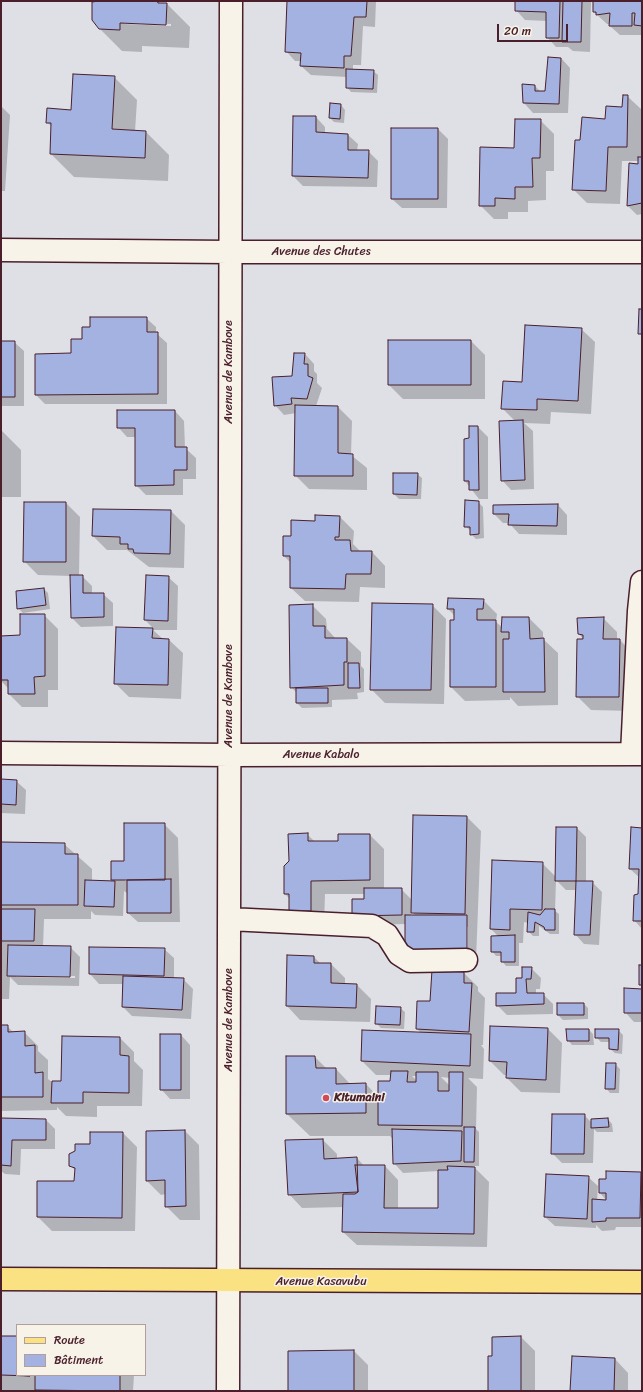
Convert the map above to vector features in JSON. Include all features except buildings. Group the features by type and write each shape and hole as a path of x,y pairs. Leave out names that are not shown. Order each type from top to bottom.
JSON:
{"main road":[{"name":"Avenue Kasavubu","path":"1,1279 229,1282 642,1282"}],"street":[{"name":"Avenue de Kambove","path":"228,1391 229,252 231,1"},
{"name":"Avenue des Chutes","path":"1,250 229,252 642,252"},
{"path":"637,754 639,611 642,582"},
{"name":"Avenue Kabalo","path":"1,753 229,755 637,754"},
{"path":"229,920 372,926 387,935 399,954 410,961 466,960"}],"place":[{"name":"Kitumaini","path":"326,1098"}]}
